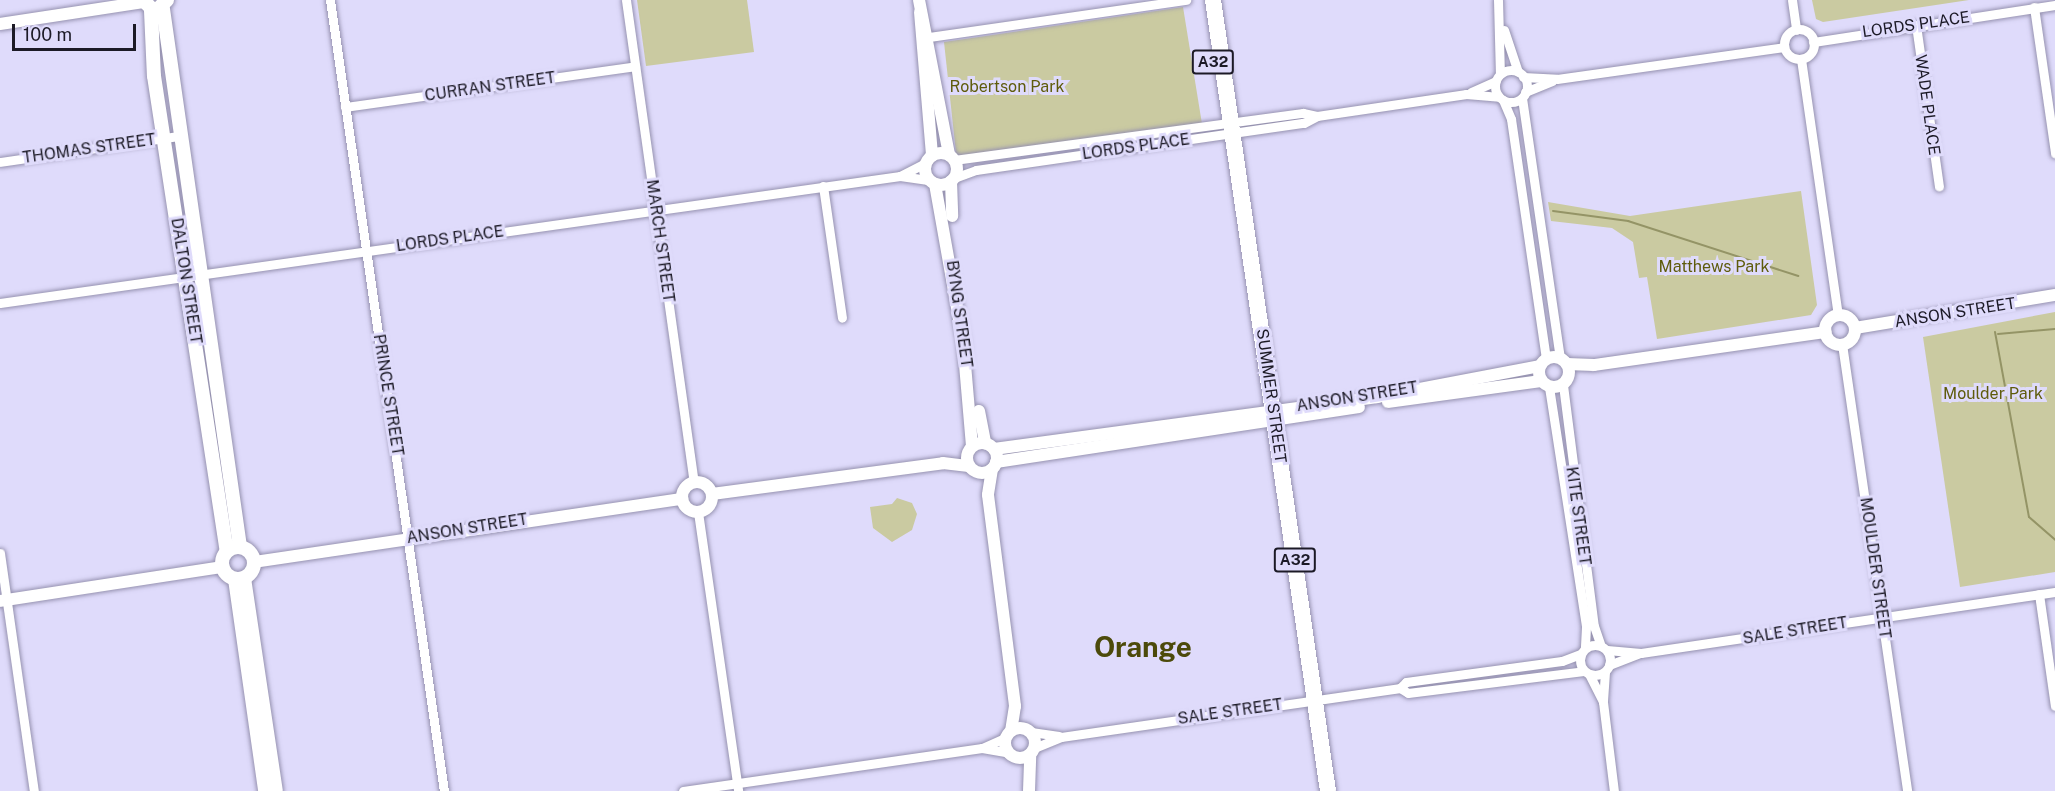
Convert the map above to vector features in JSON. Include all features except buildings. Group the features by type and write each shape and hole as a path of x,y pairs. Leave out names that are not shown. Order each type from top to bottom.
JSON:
{"highway":[{"name":"SUMMER STREET","path":"1204,0 1227,129 1311,701 1328,791"},
{"name":"SUMMER STREET","path":"1214,0 1227,129"},
{"name":"SUMMER STREET","path":"1311,701 1318,791"}],"main road":[{"name":"DALTON STREET","path":"153,4 179,136 193,276 234,549"},
{"name":"DALTON STREET","path":"153,4 163,138 193,276"},
{"path":"265,791 240,578 254,562 234,549 222,567 240,578 276,791"}],"street":[{"name":"PRINCE STREET","path":"330,0 444,791"},
{"name":"MARCH STREET","path":"626,0 694,481"},
{"path":"918,28 929,37 1186,0"},
{"path":"1498,0 1498,78 1501,98 1511,119 1545,384"},
{"path":"1792,0 1796,30"},
{"path":"0,24 153,4"},
{"name":"LORDS PLACE","path":"1813,42 2055,5"},
{"path":"920,6 929,37 951,157 929,159 918,28 920,6"},
{"path":"2034,8 2055,153"},
{"path":"1499,11 1520,74 1524,95 1566,381 1594,365"},
{"name":"WADE PLACE","path":"1916,25 1939,186"},
{"path":"1784,47 1786,36 1796,30 1807,32 1813,42 1810,53 1800,59"},
{"path":"1520,74 1557,79 1784,47 1800,59 1838,315"},
{"name":"CURRAN STREET","path":"345,108 635,66"},
{"name":"LORDS PLACE","path":"1466,94 1498,78 1520,74"},
{"path":"1524,95 1557,79"},
{"name":"LORDS PLACE","path":"951,157 1304,123 1317,116 1466,94 1501,98 1524,95"},
{"name":"LORDS PLACE","path":"953,180 976,170 1227,129"},
{"name":"THOMAS STREET","path":"0,162 179,136"},
{"name":"BYNG STREET","path":"951,157 994,466"},
{"name":"LORDS PLACE","path":"900,176 929,159"},
{"name":"BYNG STREET","path":"929,159 963,341 972,469"},
{"name":"LORDS PLACE","path":"0,303 900,176 932,182"},
{"path":"932,182 953,180"},
{"path":"823,186 842,318"},
{"name":"ANSON STREET","path":"1855,328 2055,295"},
{"path":"1838,315 1849,318 1855,328 1852,339 1842,345 1831,342 1826,332 1829,321 1838,315"},
{"path":"1563,361 1594,365 1826,332"},
{"name":"MOULDER STREET","path":"1842,345 1907,791"},
{"name":"ANSON STREET","path":"972,469 1269,416 1543,362 1563,361"},
{"name":"ANSON STREET","path":"970,449 1566,381"},
{"name":"KITE STREET","path":"1566,381 1591,604 1604,648 1607,669"},
{"name":"KITE STREET","path":"1545,384 1586,627 1582,651 1586,672"},
{"path":"712,494 942,463 970,449"},
{"path":"942,463 972,469 988,495"},
{"path":"994,466 988,495 1015,706 1009,734 1013,755 1029,788"},
{"path":"694,481 704,483 712,494 707,508 698,512 686,507 682,499 683,489 694,481"},
{"name":"ANSON STREET","path":"254,562 682,499"},
{"path":"698,512 738,787"},
{"path":"0,553 2,597 34,791"},
{"path":"2,597 222,567"},
{"name":"SALE STREET","path":"1032,751 1061,737 1400,688 1406,682 1562,661 1582,651 1604,648 1641,653 2055,592"},
{"path":"2039,594 2055,706"},
{"name":"SALE STREET","path":"1400,688 1408,693 1607,669 1641,653"},
{"path":"1607,669 1603,702 1614,791"},
{"path":"1586,672 1603,702"},
{"path":"1015,706 1028,730 1032,751 1029,788"},
{"path":"683,791 738,787 982,748 1009,734 1028,730"},
{"name":"SALE STREET","path":"1028,730 1061,737"},
{"path":"982,748 1013,755 1032,751"}],"green space":[{"path":"637,0 747,0 754,52 646,66"},
{"path":"1812,0 1969,0 1823,22 1816,19"},
{"name":"Robertson Park","path":"1183,7 1202,124 962,158 956,153 944,42"},
{"name":"Matthews Park","path":"1801,191 1817,305 1811,315 1657,339 1647,277 1639,278 1633,242 1612,228 1551,221 1548,202 1630,216"},
{"name":"Moulder Park","path":"2055,312 2055,572 1960,587 1923,337"},
{"path":"897,498 912,503 917,514 912,530 892,542 873,528 870,507 892,504"}],"waterway":[{"path":"1553,211 1628,221 1798,276"},
{"path":"1998,334 2055,329"},
{"path":"1995,332 2029,517 2055,540"}],"district":[{"name":"Orange","path":"1143,647"}]}
